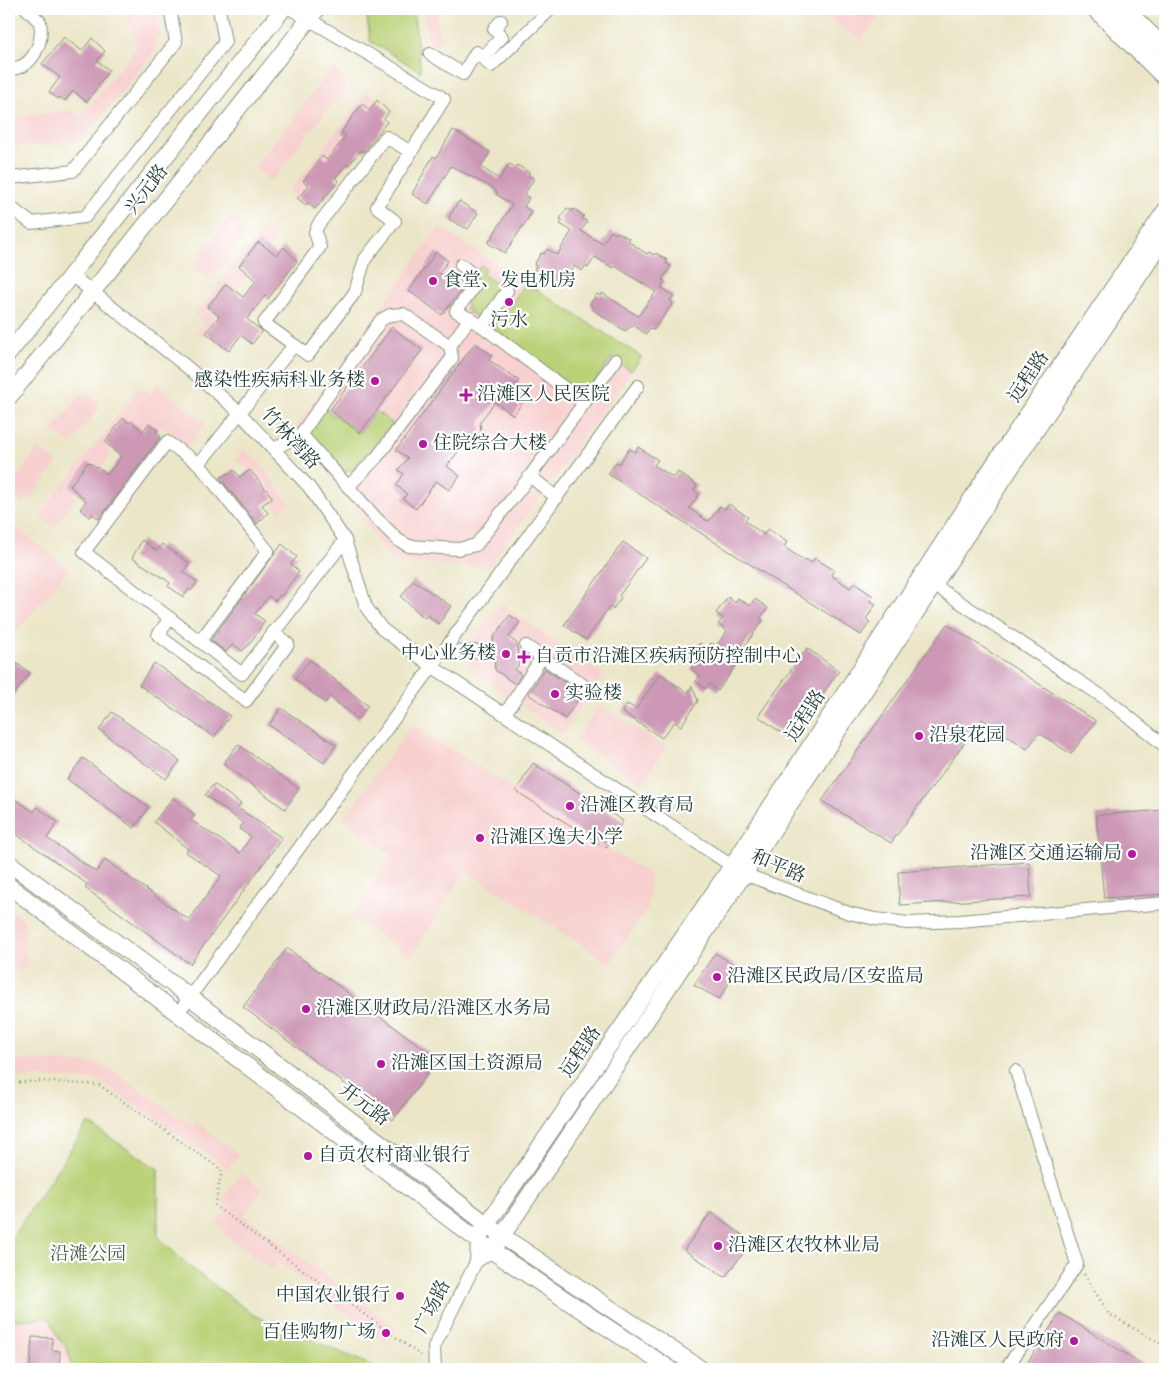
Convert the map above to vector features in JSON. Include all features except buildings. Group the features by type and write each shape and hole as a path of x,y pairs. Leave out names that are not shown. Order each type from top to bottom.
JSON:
{"highway":[{"path":"1097,9 1165,76"},
{"path":"1123,9 1165,50"}],"main road":[{"name":"兴元路","path":"9,353 70,274 283,9"},
{"name":"兴元路","path":"9,397 312,14"},
{"name":"远程路","path":"492,1250 738,870 991,469 1165,212"},
{"name":"远程路","path":"477,1240 738,870 934,585 1165,237"},
{"name":"开元路","path":"9,862 190,997 502,1236 701,1369"},
{"name":"开元路","path":"9,886 477,1240 670,1369"}],"street":[{"path":"9,69 28,62 40,42 40,22 27,9"},
{"path":"9,178 73,171 176,42 170,9"},
{"path":"9,206 31,223 85,217 225,42 219,9"},
{"path":"292,9 312,14 442,98 411,152 377,207 395,221 365,259 356,292 308,355 264,323 320,247 315,232 318,225 386,137 411,152"},
{"path":"430,54 463,74 476,52 491,66 555,9"},
{"path":"482,58 502,37 494,29 501,21"},
{"path":"461,265 470,272 466,278 475,285 456,311 482,326 584,403"},
{"name":"竹林湾路","path":"70,274 239,412 274,449 309,487 345,540 366,607 382,629 433,667"},
{"path":"482,326 507,291"},
{"path":"274,449 301,434 381,320 390,315 403,314 450,346"},
{"path":"349,486 377,457 452,358 450,346 470,318"},
{"path":"199,464 294,345"},
{"path":"301,434 375,517 404,544 409,546 466,549 481,540 616,360"},
{"path":"178,1013 445,652 638,386"},
{"path":"200,641 268,551 199,464 167,442 84,552 242,674 345,540"},
{"path":"530,476 557,498"},
{"path":"934,585 1109,701 1165,746"},
{"path":"170,618 158,635 246,701 288,644 273,632"},
{"path":"526,646 583,685"},
{"path":"445,652 486,651"},
{"path":"505,714 542,657"},
{"name":"和平路","path":"433,667 738,870 849,913 875,919 908,922 960,921 1165,903"},
{"path":"1006,1369 1078,1264 1016,1071"},
{"path":"476,1262 477,1240"},
{"path":"476,1262 492,1250"},
{"name":"广场路","path":"434,1367 434,1346 476,1262"}],"path":[{"path":"9,1083 40,1081 99,1085 222,1170 215,1206 434,1367"},
{"path":"1078,1264 1109,1314 1165,1346"}],"shaded area":[{"path":"127,9 156,9 161,36 154,38 156,50 94,127 80,117 136,48"},
{"path":"424,9 436,9 440,43 429,45"},
{"path":"812,9 885,9 861,40"},
{"path":"333,70 346,80 343,84 346,86 311,131 308,129 305,133 307,135 272,181 254,168 289,122 291,124 295,120 293,118 328,73 330,74"},
{"path":"367,92 377,100 370,109 362,104 339,133 345,138 327,160 322,156 303,181 308,185 297,198 289,192"},
{"path":"71,110 92,127 81,140 9,148 9,117"},
{"path":"230,216 248,229 213,276 211,274 208,279 194,269 197,264 195,262"},
{"name":"沿滩区人民医院","path":"439,227 642,357 488,568 391,561 340,485 293,431"},
{"path":"262,229 275,240 269,248 258,242 238,267 246,277 235,291 225,284 206,308 217,318 202,337 197,333 205,323 194,315"},
{"path":"157,385 206,423 188,447 161,426 158,430 149,423 143,431 131,421 129,423 123,419 105,442 111,446 107,451 111,454 100,468 88,463 70,485 76,490 73,494 77,497 54,527 39,516 140,387 150,394"},
{"path":"87,392 99,402 97,405 100,407 71,444 52,431 81,393 84,396"},
{"path":"38,449 57,463 29,500 27,499 23,504 9,493 12,488 10,486"},
{"path":"243,449 256,459 290,504 279,511 270,500 273,498 264,486 266,485 262,479 259,481 250,470 247,472 246,468 236,461"},
{"path":"9,521 69,569 9,641"},
{"name":"自贡市沿滩区疾病预防控制中心","path":"501,604 603,675 562,734 471,670 470,644"},
{"path":"599,705 666,747 642,784 576,740"},
{"name":"沿滩区逸夫小学","path":"412,725 650,875 648,908 610,963 466,871 411,956 350,916 393,857 343,819"},
{"path":"9,908 24,920 27,969 9,971"},
{"path":"19,1060 102,1064 193,1126 196,1122 239,1155 228,1169 100,1081 40,1077 9,1079 9,1066"},
{"path":"241,1173 263,1189 244,1215 395,1327 385,1342 278,1262 272,1270 222,1233 225,1230 216,1223 228,1207 220,1201"},
{"path":"49,1318 60,1341 64,1342 71,1360 71,1369 14,1369 14,1320"}],"green space":[{"path":"366,9 413,9 421,72 370,41"},
{"path":"481,265 486,269 482,274 497,284 505,279 508,283 480,319 466,310 471,277"},
{"path":"526,283 642,357 631,371 612,358 586,392 580,392 570,386 488,326 497,312 503,315"},
{"path":"324,408 360,433 376,411 393,424 359,469 344,471 307,432"},
{"name":"沿滩公园","path":"88,1123 158,1169 158,1236 186,1264 255,1316 380,1369 71,1369 71,1360 64,1342 60,1341 49,1318 14,1320 10,1241"}],"place":[{"name":"食堂、发电机房","path":"433,281"},
{"name":"污水","path":"509,302"},
{"name":"感染性疾病科业务楼","path":"375,381"},
{"name":"沿滩区人民医院","path":"466,395"},
{"name":"住院综合大楼","path":"423,444"},
{"name":"中心业务楼","path":"506,654"},
{"name":"自贡市沿滩区疾病预防控制中心","path":"524,657"},
{"name":"实验楼","path":"555,694"},
{"name":"沿泉花园","path":"919,736"},
{"name":"沿滩区教育局","path":"570,806"},
{"name":"沿滩区逸夫小学","path":"480,838"},
{"name":"沿滩区交通运输局","path":"1132,854"},
{"name":"沿滩区民政局/区安监局","path":"717,977"},
{"name":"沿滩区财政局/沿滩区水务局","path":"306,1009"},
{"name":"沿滩区国土资源局","path":"381,1064"},
{"name":"自贡农村商业银行","path":"308,1156"},
{"name":"沿滩区农牧林业局","path":"718,1246"},
{"name":"中国农业银行","path":"400,1296"},
{"name":"百佳购物广场","path":"386,1333"},
{"name":"沿滩区人民政府","path":"1074,1341"}]}
